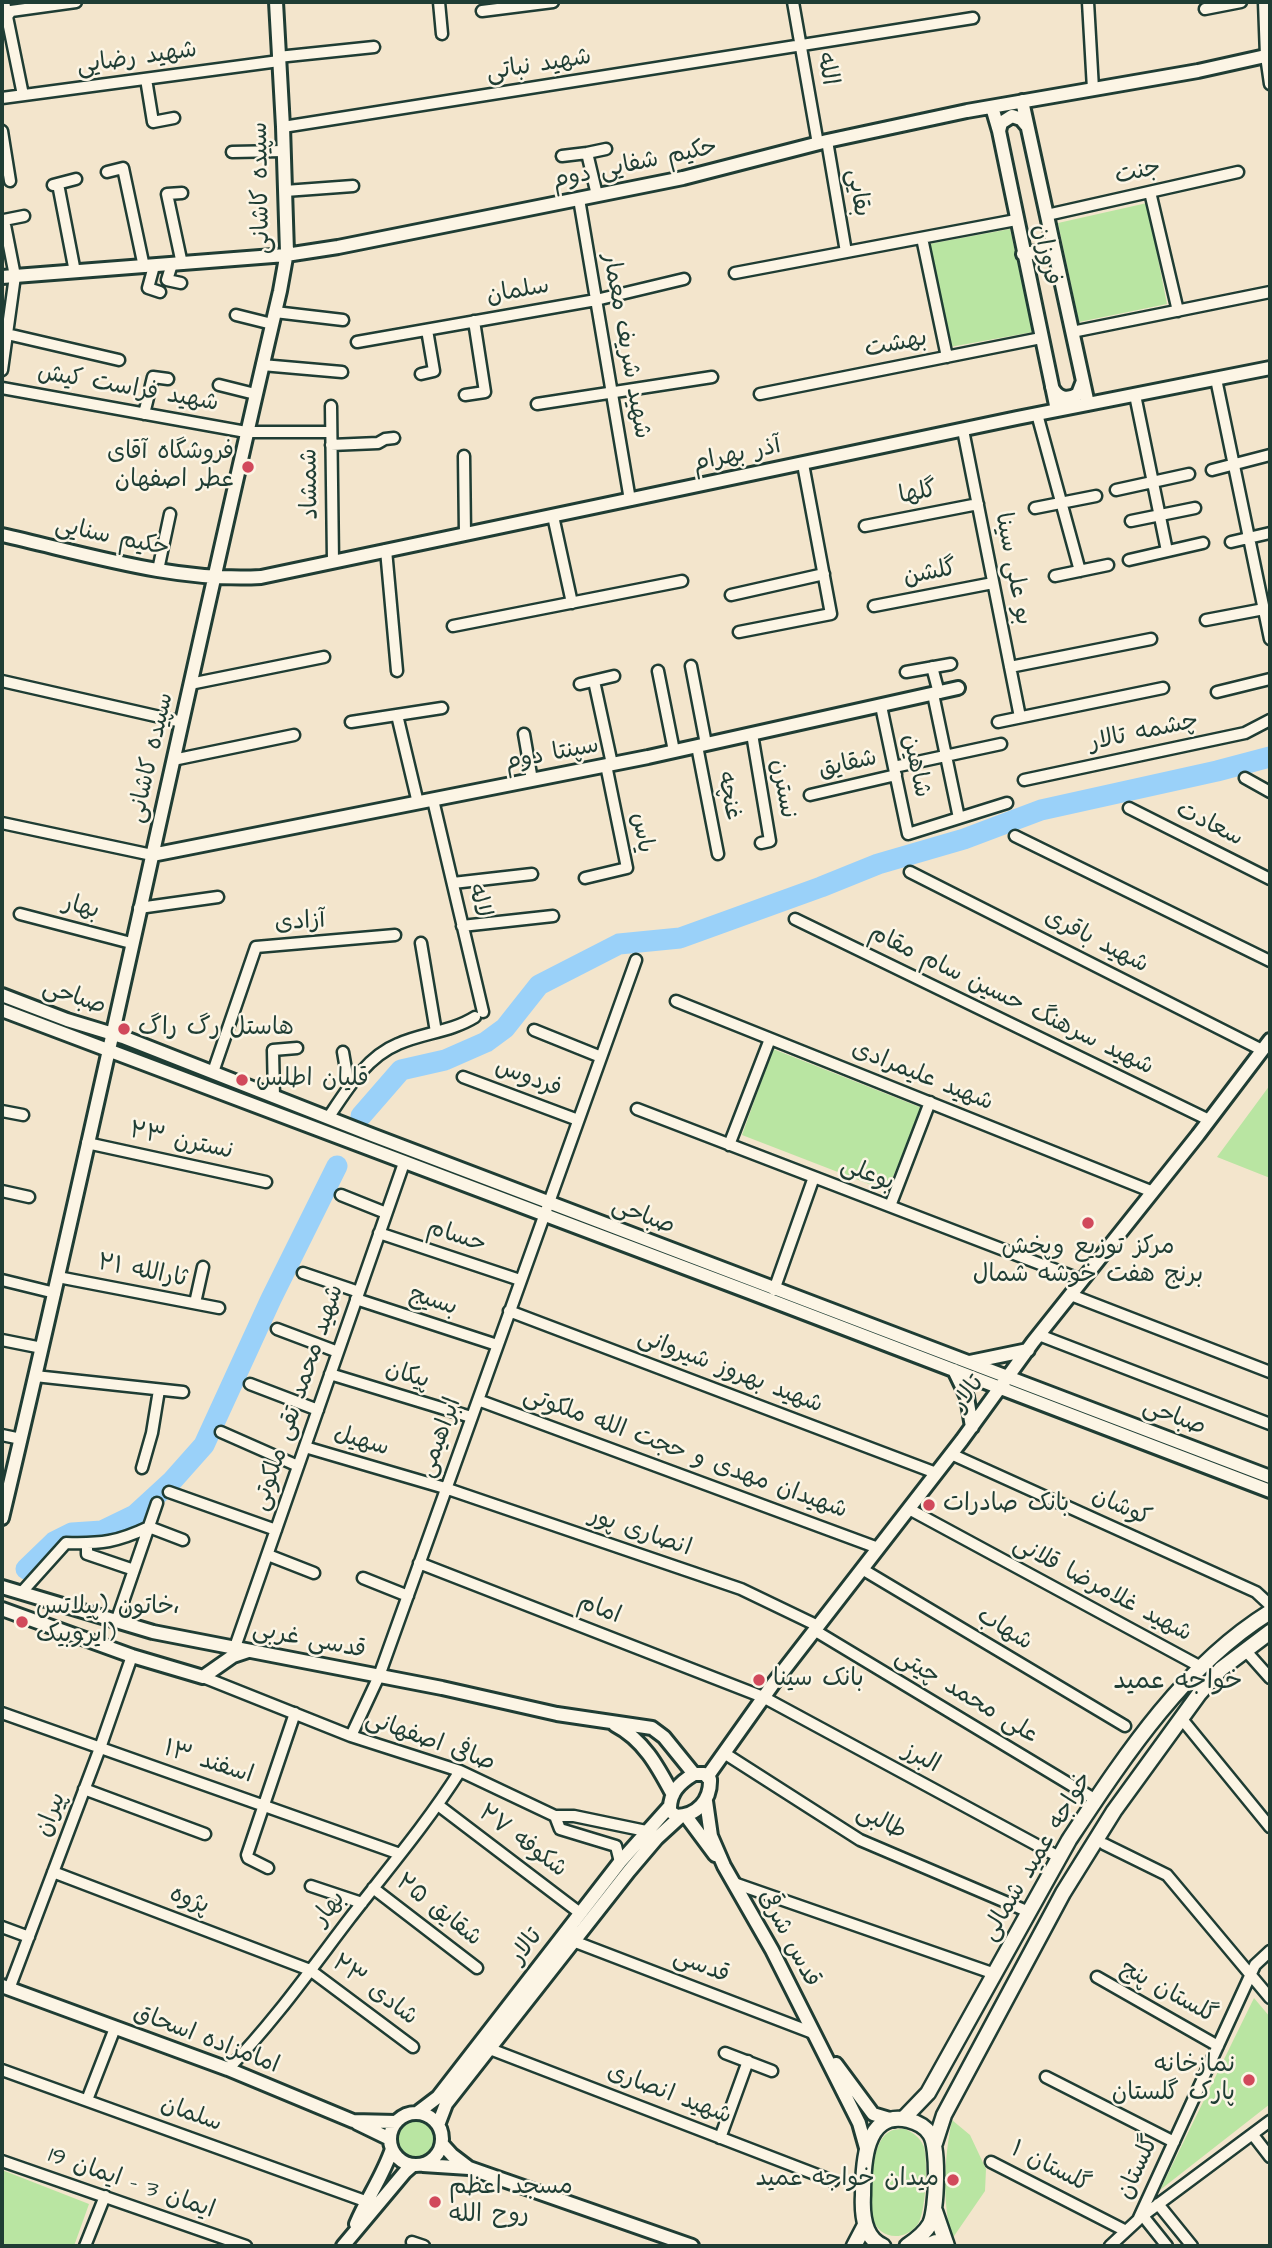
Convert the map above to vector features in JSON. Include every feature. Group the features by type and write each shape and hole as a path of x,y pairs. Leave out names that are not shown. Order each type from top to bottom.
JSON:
{"main road":[{"name":"خواجه عمید شمالی","path":"866,2148 871,2133 898,2119 928,2093 1059,1857 1096,1800 1173,1696 1201,1667 1270,1612"},
{"name":"خواجه عمید شمالی","path":"935,2211 935,2143 940,2125 1062,1893 1089,1848 1184,1714 1221,1670 1270,1632"},
{"path":"1173,1696 1184,1714"},
{"path":"928,2093 931,2105 935,2108 948,2107"},
{"path":"898,2119 917,2123 930,2132 935,2143"},
{"path":"866,2148 863,2193 865,2225 871,2237 883,2246"},
{"path":"935,2211 947,2245"},
{"path":"907,2246 918,2239 930,2224 935,2211"},
{"path":"854,2246 865,2225"},
{"path":"927,2246 936,2242 947,2245"}],"street":[{"path":"4,2 4,18 23,95"},
{"path":"4,18 11,11 76,2"},
{"name":"سپیده کاشانی","path":"2,1518 55,1293 286,255 284,127 276,2"},
{"path":"439,2 442,34"},
{"path":"482,11 553,2"},
{"name":"الله","path":"793,2 823,142"},
{"path":"1088,2 1093,89"},
{"path":"1205,9 1241,2"},
{"path":"1264,2 1270,84"},
{"name":"شهید نباتی","path":"284,127 973,18"},
{"name":"شهید رضایی","path":"2,98 374,47"},
{"name":"حکیم شفایی دوم","path":"8,277 286,255 682,178 823,142 992,107 1268,56"},
{"path":"146,79 153,122 174,118"},
{"name":"فروزان","path":"1022,102 1087,404"},
{"name":"فروزان","path":"992,107 1057,410"},
{"path":"999,131 1004,120 1012,116 1021,119 1026,125"},
{"path":"2,131 10,181"},
{"name":"بقایی","path":"823,142 846,252"},
{"path":"562,156 606,149"},
{"path":"232,152 284,151"},
{"path":"587,153 597,195"},
{"path":"107,172 123,168 149,266 148,288 160,292"},
{"name":"جنت","path":"1047,215 1238,172"},
{"path":"75,272 55,184 76,178"},
{"path":"285,191 353,186"},
{"path":"1150,192 1178,311"},
{"path":"181,283 167,280 177,264 167,194 182,193"},
{"name":"شهید شریف معمار","path":"579,199 630,500"},
{"path":"2,369 7,334 8,277 4,220 24,216"},
{"path":"735,273 1016,219"},
{"path":"922,238 947,357"},
{"path":"1023,254 1054,250"},
{"name":"سلمان","path":"358,342 596,300 684,279"},
{"path":"1072,332 1270,292"},
{"path":"236,315 343,320"},
{"path":"465,396 485,392 474,321"},
{"path":"421,374 434,371 427,330"},
{"path":"7,334 118,359"},
{"name":"بهشت","path":"760,394 1041,338"},
{"path":"262,365 342,372"},
{"name":"آذر بهرام","path":"213,579 261,578 1037,414 1270,368"},
{"path":"144,414 153,377 168,379"},
{"path":"537,404 712,377"},
{"path":"1216,379 1270,639"},
{"path":"1052,387 1058,396 1068,398 1078,394 1083,380"},
{"path":"219,385 256,394"},
{"name":"شهید فراست کیش","path":"2,388 246,432 331,432"},
{"path":"1135,395 1167,551"},
{"name":"شمشاد","path":"331,406 333,561"},
{"path":"1037,414 1080,571"},
{"name":"بو علی سینا","path":"963,430 1020,718"},
{"path":"331,444 378,443 394,438"},
{"path":"1212,470 1270,455"},
{"path":"464,456 465,534"},
{"path":"739,632 831,614 803,464"},
{"path":"1116,490 1189,474"},
{"path":"1035,508 1096,496"},
{"name":"گلها","path":"865,526 978,504"},
{"path":"1131,521 1195,508"},
{"path":"158,570 170,514"},
{"path":"553,516 572,603"},
{"path":"1231,542 1270,533"},
{"name":"حکیم سنایی","path":"2,535 158,570 213,579"},
{"path":"1129,560 1203,543"},
{"path":"386,550 397,671"},
{"path":"1055,576 1108,565"},
{"path":"731,595 824,574"},
{"path":"453,626 681,581"},
{"name":"گلشن","path":"874,606 993,583"},
{"path":"1206,620 1264,609"},
{"path":"1010,667 1151,639"},
{"path":"190,684 324,657"},
{"path":"906,672 951,664"},
{"name":"غنچه","path":"691,666 718,854"},
{"path":"932,667 959,818 1007,803"},
{"path":"657,671 674,751"},
{"path":"580,684 614,676"},
{"path":"1217,692 1270,679"},
{"path":"2,681 182,722"},
{"path":"594,681 609,765"},
{"name":"سپنتا دوم","path":"152,855 609,765 958,688"},
{"path":"998,722 1163,688"},
{"name":"شاهین","path":"881,706 908,834 959,818"},
{"path":"351,722 442,708"},
{"path":"397,715 418,803"},
{"name":"چشمه تالار","path":"1024,780 1245,733 1270,720"},
{"path":"524,734 532,780"},
{"name":"نسترن","path":"752,734 770,841 761,843"},
{"path":"173,761 294,735"},
{"name":"شقایق","path":"810,795 1001,744"},
{"name":"یاس","path":"585,878 627,868 609,765"},
{"path":"1245,778 1270,792"},
{"name":"لاله","path":"433,800 453,883 478,1015 436,1032"},
{"name":"سعادت","path":"1129,808 1270,879"},
{"path":"2,823 152,855"},
{"path":"1015,836 1270,961"},
{"name":"شهید باقری","path":"910,872 1266,1045"},
{"path":"453,883 532,874"},
{"path":"139,908 218,897"},
{"name":"بهار","path":"20,914 131,943"},
{"path":"462,926 553,916"},
{"name":"شهید سرهنگ حسین سام مقام","path":"795,919 1209,1120"},
{"name":"آزادی","path":"213,1072 256,947 396,935"},
{"path":"328,1118 349,1087 376,1058 397,1044 436,1032 421,943"},
{"name":"ابراهیمی","path":"351,1736 379,1676 444,1488 636,960"},
{"name":"صباحی","path":"2,995 213,1072 546,1209 954,1370 1004,1382 1270,1477"},
{"name":"شهید علیمرادی","path":"676,1001 1153,1192"},
{"name":"صباحی","path":"2,1010 404,1163 546,1209 967,1362 1004,1382 1270,1491"},
{"path":"534,1030 601,1057"},
{"path":"729,1144 770,1039"},
{"name":"تالار","path":"417,2113 438,2097 684,1781 701,1776 724,1753 816,1628 972,1427 1038,1335 1266,1045"},
{"path":"274,1097 273,1050 298,1048"},
{"path":"343,1052 349,1087"},
{"name":"فردوس","path":"463,1077 578,1120"},
{"path":"890,1206 930,1102"},
{"name":"بوعلی","path":"637,1109 1082,1280"},
{"path":"2,1111 23,1115"},
{"name":"نسترن ۲۳","path":"87,1143 266,1182"},
{"name":"شهید محمد تقی ملکوتی","path":"235,1647 404,1163"},
{"path":"774,1290 814,1177"},
{"path":"2,1191 29,1197"},
{"path":"341,1195 386,1213"},
{"name":"حسام","path":"379,1233 520,1280"},
{"path":"195,1303 203,1268"},
{"name":"بسیج","path":"303,1273 358,1296 497,1345"},
{"name":"ثارالله ۲۱","path":"58,1277 219,1308"},
{"path":"2,1280 55,1293"},
{"path":"1071,1295 1270,1372"},
{"name":"شهید بهروز شیروانی","path":"509,1311 936,1473"},
{"path":"277,1329 338,1352"},
{"path":"1038,1335 1270,1424"},
{"path":"2,1340 42,1348"},
{"path":"967,1362 1028,1349"},
{"path":"954,1370 967,1397 972,1427"},
{"name":"پیکان","path":"330,1374 471,1418"},
{"path":"35,1376 183,1392"},
{"path":"250,1384 318,1410"},
{"path":"142,1468 152,1433 159,1390"},
{"name":"شهیدان مهدی و حجت الله ملکوتی","path":"478,1400 878,1548"},
{"path":"221,1432 298,1466"},
{"path":"2,1435 20,1439"},
{"name":"سهیل","path":"305,1447 444,1488"},
{"name":"کوشان","path":"951,1454 1256,1592 1270,1605"},
{"name":"انصاری پور","path":"444,1488 741,1589 816,1628"},
{"path":"169,1492 275,1530"},
{"path":"116,1622 157,1503"},
{"name":"شهید غلامرضا قلانی","path":"909,1509 1201,1667"},
{"path":"21,1593 66,1543 86,1544 120,1540 149,1527 183,1540"},
{"path":"86,1544 87,1554 134,1570"},
{"path":"268,1555 314,1573"},
{"name":"امام","path":"419,1563 764,1697"},
{"name":"شهاب","path":"862,1569 1125,1726"},
{"path":"363,1578 408,1596"},
{"name":"قدسی غربی","path":"2,1587 153,1632 612,1724 652,1728 701,1776"},
{"path":"2,1609 28,1616 132,1656 203,1677 233,1656 250,1650"},
{"name":"علی محمد چیتی","path":"816,1628 1096,1800"},
{"path":"1246,1651 1270,1678"},
{"name":"پیران","path":"5,1987 29,1937 132,1656"},
{"name":"صافی اصفهانی","path":"203,1677 351,1736 460,1771 555,1816 574,1816 646,1831"},
{"name":"البرز","path":"764,1697 1059,1857"},
{"name":"اسفند ۱۳","path":"2,1713 400,1854"},
{"path":"268,1868 247,1855 295,1713"},
{"path":"1184,1714 1270,1827"},
{"name":"قدسی غربی","path":"612,1724 629,1733 645,1749 671,1800 670,1811 676,1816 683,1816"},
{"name":"طالبی","path":"724,1753 860,1840 1029,1912"},
{"name":"بهار","path":"228,2069 247,2050 310,1970 438,1805 460,1771"},
{"name":"قدس شرقی","path":"701,1776 710,1779 706,1801 711,1836 724,1866 772,1950 859,2123 866,2148"},
{"path":"85,1789 205,1834"},
{"name":"تالار","path":"438,2125 446,2104 657,1838 706,1801"},
{"name":"شکوفه ۲۷","path":"438,1805 580,1913"},
{"path":"555,1816 560,1829 615,1846 620,1862"},
{"name":"قدس شرقی","path":"683,1816 724,1866"},
{"path":"1104,1844 1167,1875 1270,1998"},
{"name":"پژوه","path":"53,1872 310,1970"},
{"path":"734,1883 995,1974"},
{"path":"311,1886 362,1903"},
{"name":"شقایق ۲۵","path":"373,1888 477,1968"},
{"path":"2,1927 29,1937"},
{"name":"قدسی","path":"573,1941 813,2033"},
{"name":"گلستان","path":"1110,2246 1141,2218 1255,1965 1270,1951"},
{"name":"شادی ۲۳","path":"310,1970 413,2047"},
{"name":"گلستان پنج","path":"1097,1977 1218,2046"},
{"name":"امامزاده اسحاق","path":"5,1987 228,2069 353,2121 396,2122"},
{"path":"87,2100 115,2028"},
{"name":"قدس شرقی","path":"813,2033 873,2114 898,2119"},
{"name":"شهید انصاری","path":"490,2049 833,2181"},
{"path":"725,2053 772,2071"},
{"path":"720,2138 747,2061"},
{"name":"سلمان","path":"2,2070 365,2201"},
{"path":"1046,2077 1174,2142"},
{"path":"417,2113 432,2119 442,2135 438,2154 405,2172 346,2241 365,2201 386,2167 396,2122 403,2116 417,2113"},
{"path":"353,2121 391,2144 403,2162 469,2168 692,2246"},
{"path":"1167,2246 1141,2218 1270,2121"},
{"path":"1253,2135 1270,2157"},
{"path":"442,2144 469,2168"},
{"name":"ایمان 3 - ایمان 19","path":"2,2161 246,2246"},
{"name":"گلستان ۱","path":"991,2162 1126,2231"},
{"path":"85,2246 104,2196"},
{"path":"1158,2204 1192,2246"},
{"path":"412,2242 424,2246"}],"green space":[{"path":"1147,203 1167,304 1079,322 1058,223"},
{"path":"1010,229 1033,332 950,347 929,244"},
{"path":"773,1049 922,1108 887,1191 742,1135"},
{"path":"1270,1085 1270,1178 1217,1157"},
{"path":"1254,1998 1270,2017 1270,2104 1160,2190"},
{"path":"417,2117 432,2124 439,2139 432,2154 417,2161 402,2154 395,2139 402,2124"},
{"path":"952,2120 970,2135 986,2169 985,2191 952,2239 945,2180"},
{"path":"905,2129 918,2138 924,2147 926,2187 918,2224 906,2234 892,2236 879,2230 872,2216 873,2171 878,2147 883,2138 892,2130"},
{"path":"2,2170 89,2204 74,2246 2,2246"}],"waterway":[{"path":"361,1116 401,1070 445,1060 486,1042 505,1028 539,985 619,944 680,938 878,864 964,839 1041,810 1270,757"},
{"path":"26,1569 54,1542 72,1533 102,1531 135,1515 172,1481 204,1445 271,1299 337,1166"}],"place":[{"name":"فروشگاه آقای عطر اصفهان","path":"248,467"},
{"name":"هاستل رگ راگ","path":"124,1029"},
{"name":"قلیان اطلس","path":"242,1080"},
{"name":"مرکز توزیع وپخش برنج هفت خوشه شمال","path":"1088,1223"},
{"name":"بانک صادرات","path":"929,1505"},
{"name":"خاتون (پیلاتس، ایروبیک)","path":"22,1622"},
{"name":"بانک سینا","path":"759,1680"},
{"name":"نمازخانه پارک گلستان","path":"1249,2080"},
{"name":"میدان خواجه عمید","path":"953,2180"},
{"name":"مسجد اعظم روح الله","path":"435,2202"}],"district":[{"name":"خواجه عمید","path":"1178,1683"}]}
